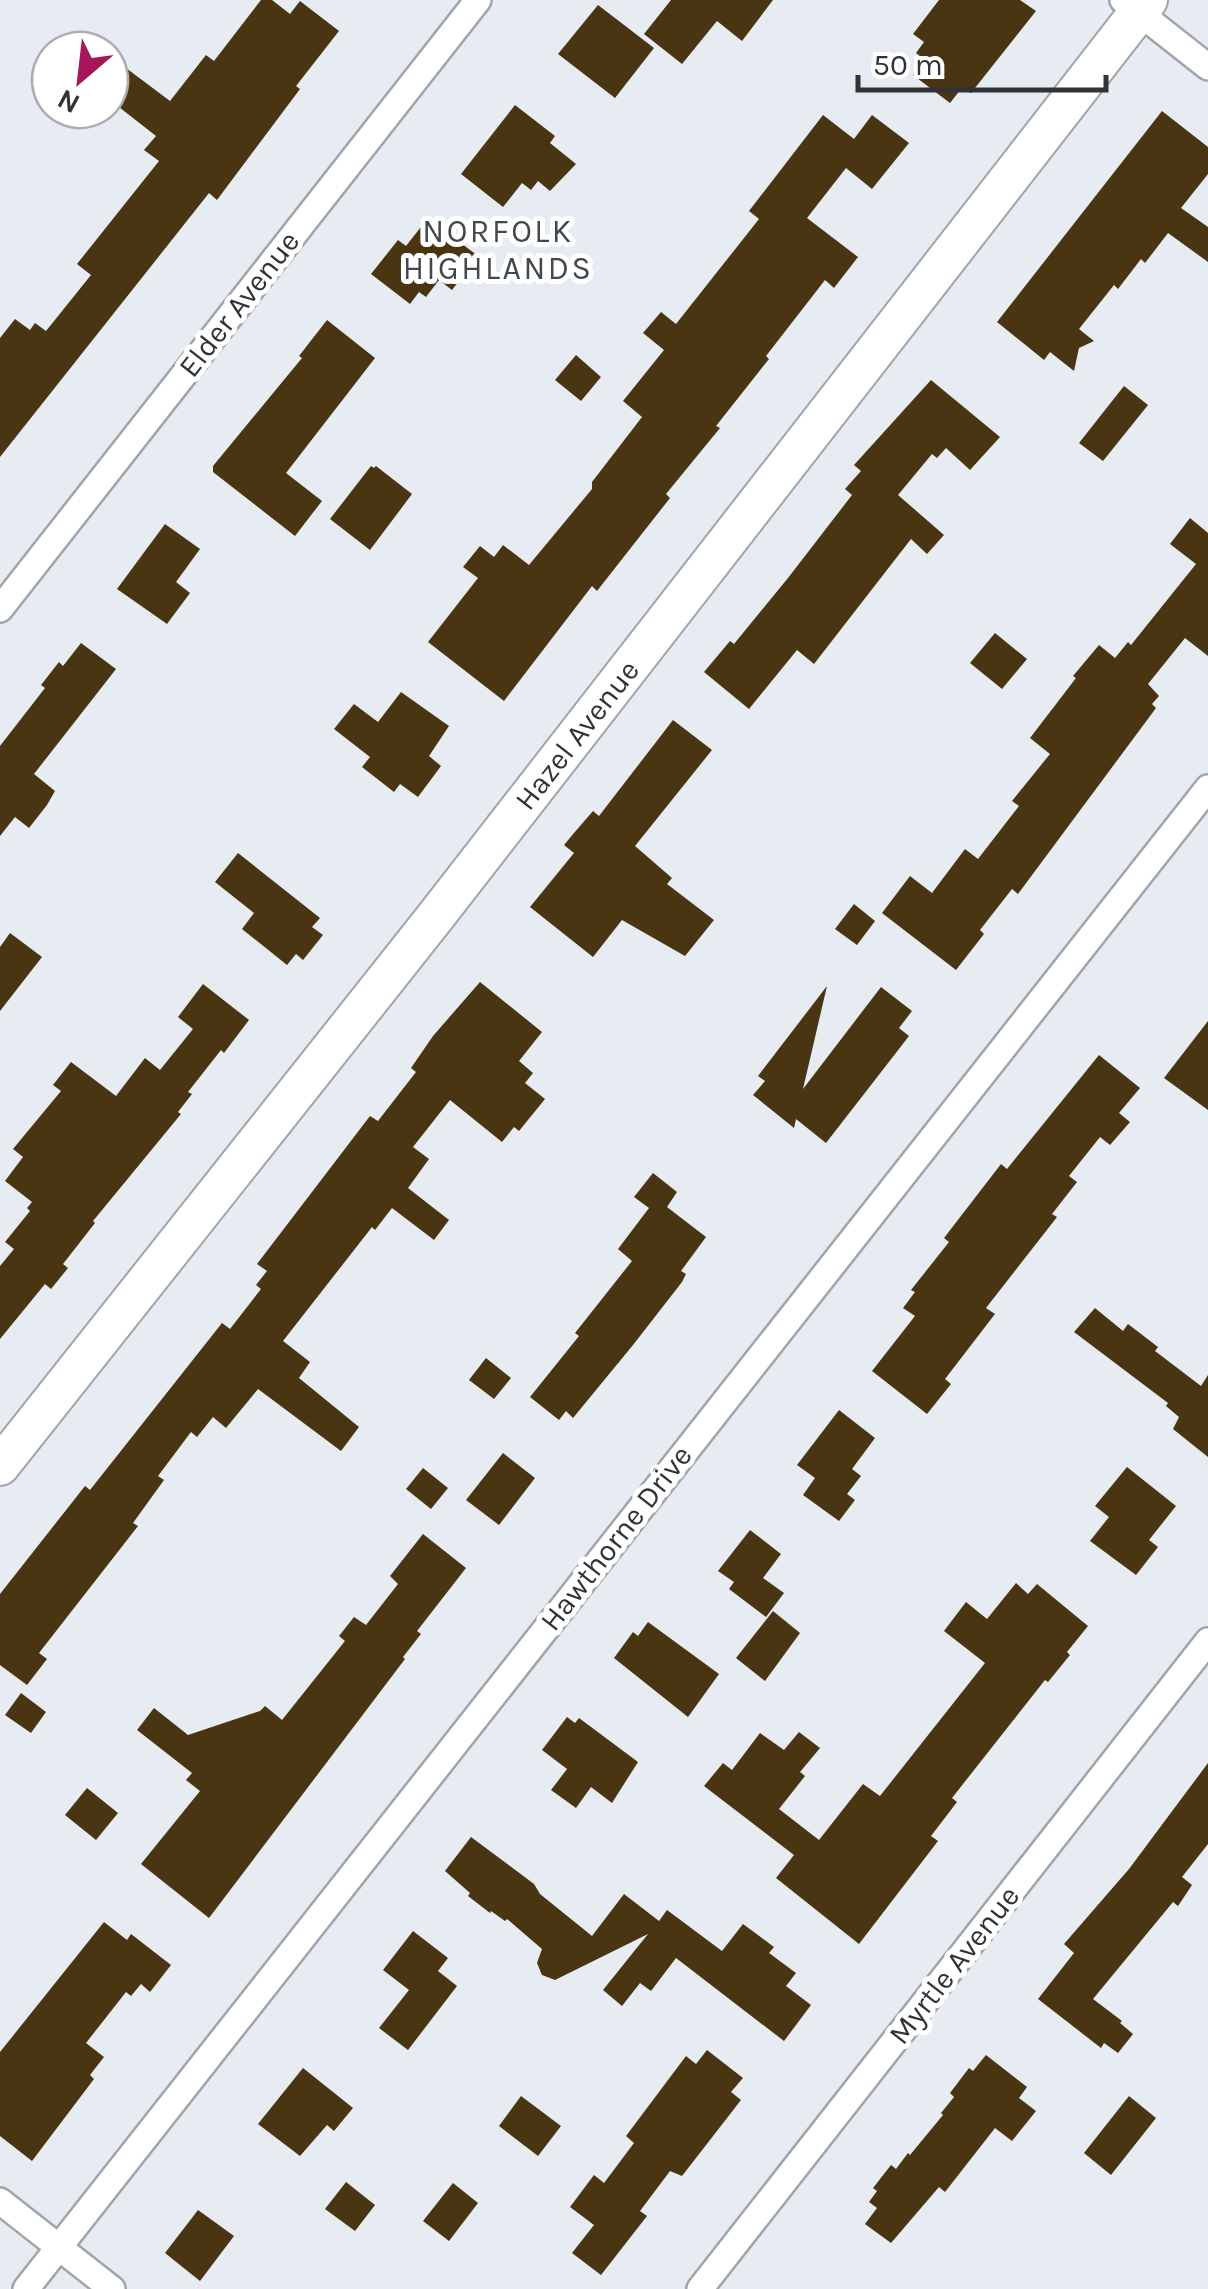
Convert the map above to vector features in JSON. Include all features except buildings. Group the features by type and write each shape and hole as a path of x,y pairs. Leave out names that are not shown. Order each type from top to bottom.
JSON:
{"street":[{"name":"Elder Avenue","path":"0,609 478,0"},
{"path":"1136,4 1208,67"},
{"name":"Hazel Avenue","path":"0,1466 436,916 1136,4"},
{"name":"Hawthorne Drive","path":"26,2289 1208,788"},
{"name":"Myrtle Avenue","path":"700,2289 1208,1641"},
{"path":"0,2201 112,2289"}],"district":[{"name":"NORFOLK HIGHLANDS","path":"498,250"}]}
